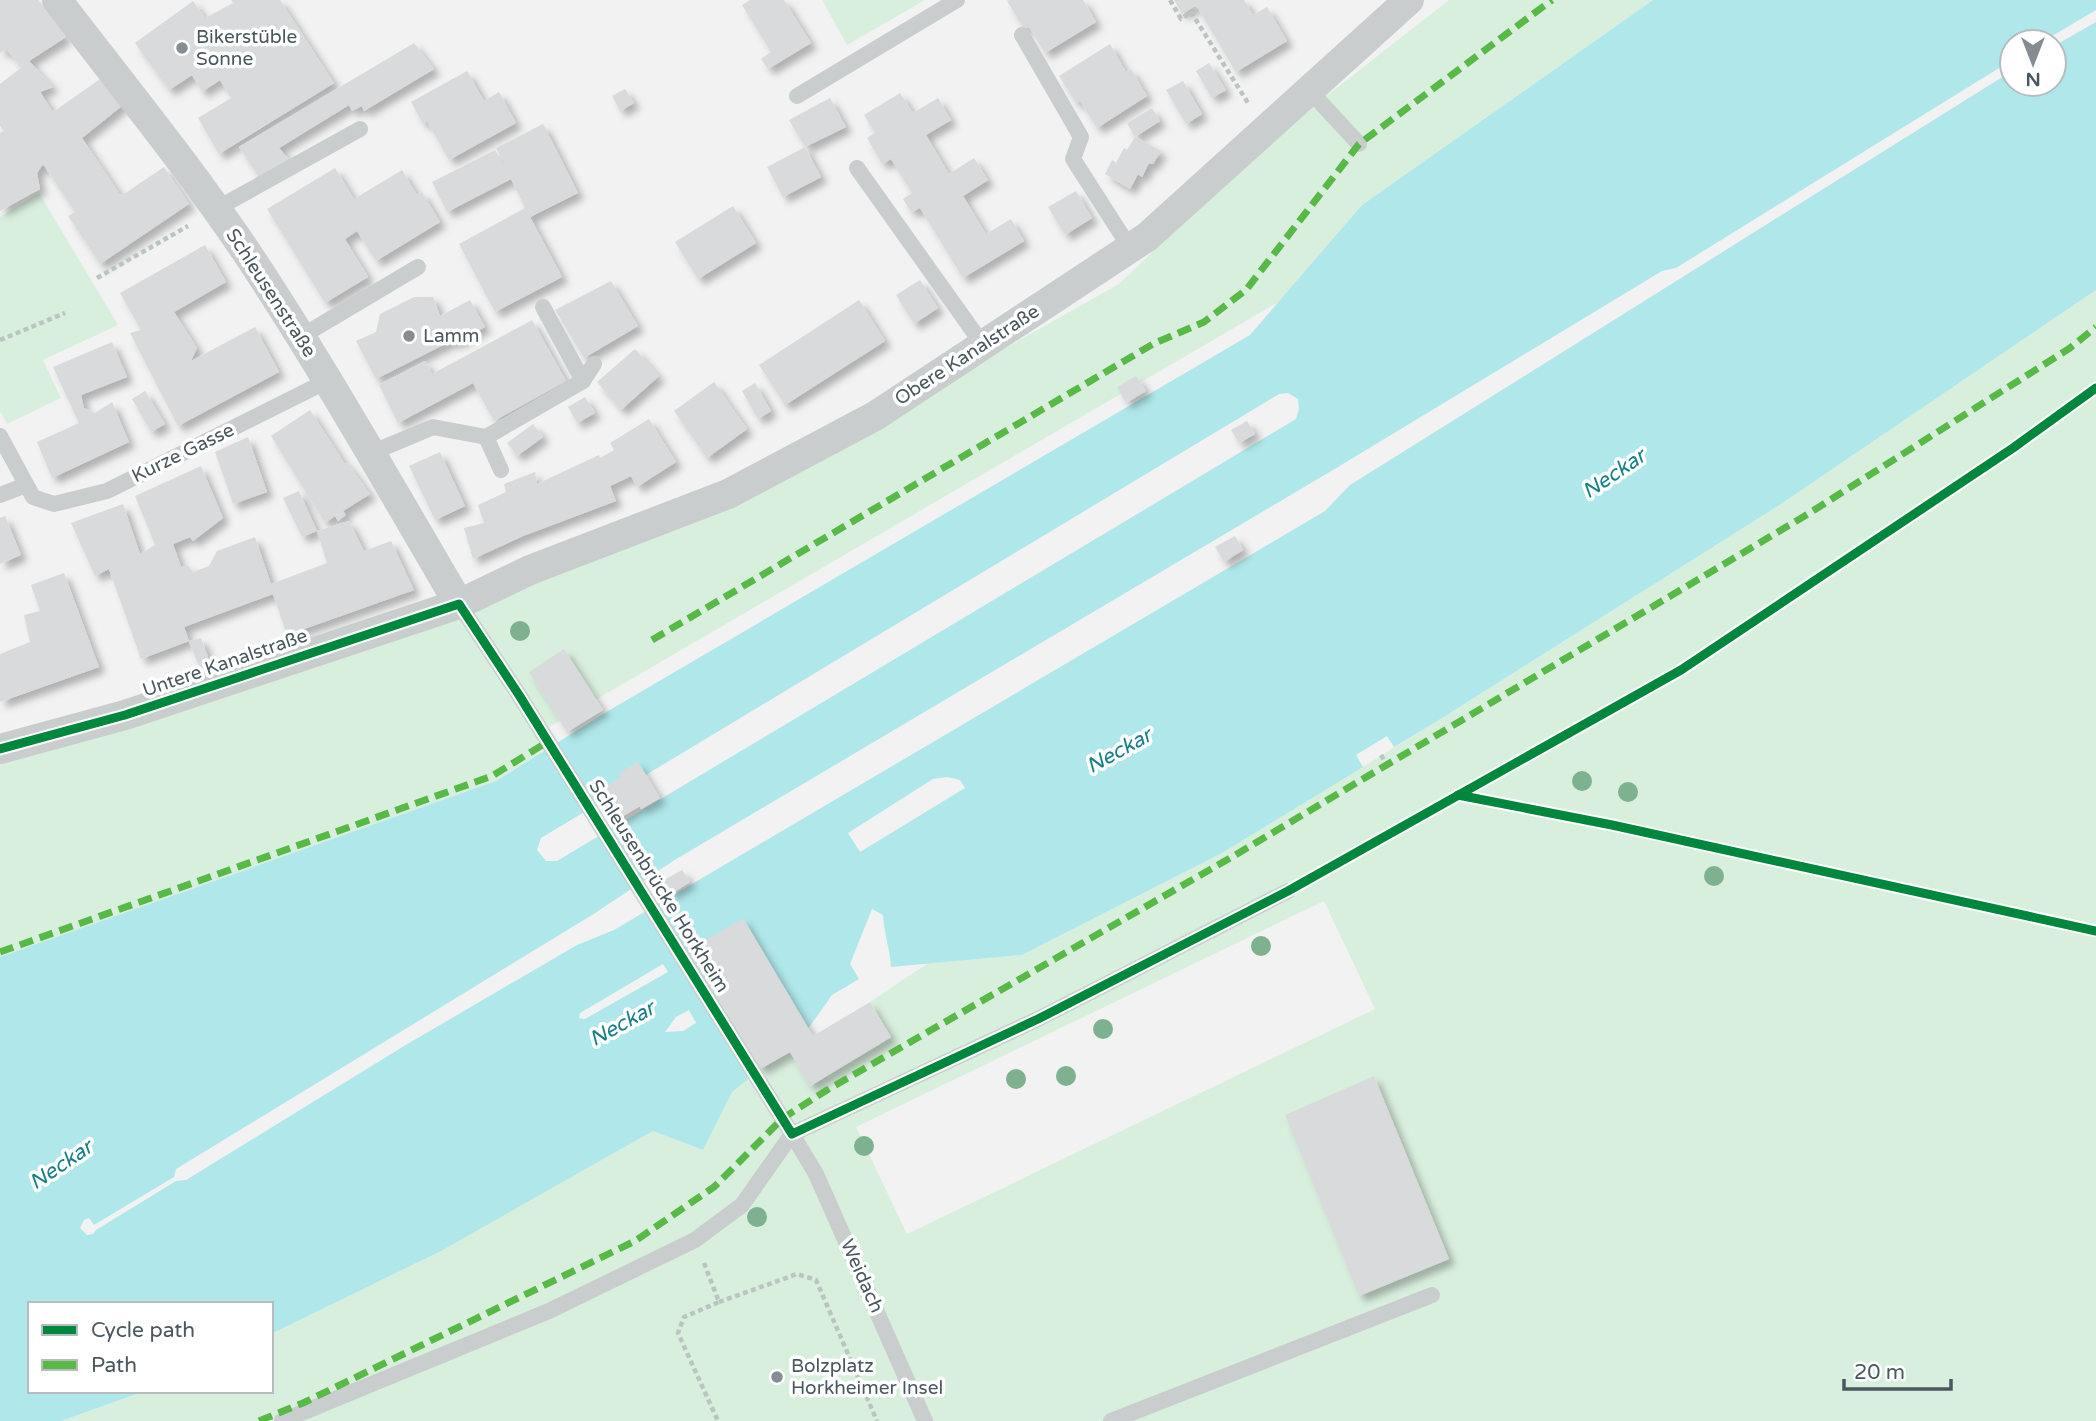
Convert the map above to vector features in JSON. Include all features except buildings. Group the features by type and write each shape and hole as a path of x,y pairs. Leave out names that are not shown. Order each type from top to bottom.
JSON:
{"street":[{"name":"Schleusenstraße","path":"57,0 216,209 302,336 459,604"},
{"name":"Obere Kanalstraße","path":"459,604 530,570 728,494 875,416 1147,237 1409,0"},
{"name":"Untere Kanalstraße","path":"0,749 125,715 459,604"}],"lane":[{"path":"797,96 957,0"},
{"path":"1022,36 1081,137 1073,159 1130,248"},
{"path":"1309,90 1359,144"},
{"path":"216,209 360,130"},
{"path":"857,168 982,345"},
{"path":"302,336 418,267"},
{"path":"543,307 583,381"},
{"path":"371,453 433,427 486,438 583,381 594,364"},
{"name":"Kurze Gasse","path":"30,491 54,504 107,491 327,381"},
{"path":"0,436 30,491 0,495"},
{"path":"486,438 501,470"},
{"name":"Schleusenbrücke Horkheim","path":"459,604 519,695 792,1134"},
{"path":"282,1421 549,1311 695,1240 742,1205 792,1134 1038,1018 1288,891"},
{"name":"Weidach","path":"792,1134 817,1174 925,1421"},
{"path":"1111,1421 1432,1295"}],"path":[{"path":"1170,0 1181,19 1191,12 1265,131"},
{"path":"97,278 216,209"},
{"path":"0,340 65,313"},
{"path":"1381,755 1387,765"},
{"path":"695,1240 719,1302"},
{"path":"718,1421 678,1333 684,1317 797,1274 816,1280 877,1421"}],"green space":[{"path":"822,0 925,0 847,45"},
{"path":"1449,0 1653,0 1362,205 1282,300 549,727 558,741 496,781 0,957 0,760 449,617 986,359 1119,284 1265,144"},
{"path":"39,193 118,325 43,360 61,398 7,424 0,411 0,217"},
{"path":"2096,290 2096,1421 61,1421 139,1393 273,1393 273,1333 441,1251 653,1131 703,1150 731,1092 760,1069 790,1052 811,1086 891,1038 870,1002 928,963 1022,955 1222,853 1431,725 1781,504","holes":["1324,901 1375,1009 907,1234 856,1127"]}],"water":[{"name":"Neckar","path":"1653,0 2096,0 2096,10 2066,28 1998,28 1998,69 1676,268 1662,271 1338,467 673,861 592,915 176,1169 174,1177 94,1225 89,1218 84,1220 80,1228 87,1235 93,1234 176,1181 186,1180 404,1046 577,945 614,930 1325,511 1350,485 1998,80 1998,98 2068,98 2068,38 2096,22 2096,290 1781,504 1394,747 1387,736 1356,755 1363,767 1222,853 1022,955 891,967 883,915 872,909 850,964 859,979 832,995 805,1033 732,1092 703,1150 653,1131 441,1251 273,1333 273,1302 28,1302 28,1393 139,1393 61,1421 0,1421 0,957 496,781 608,711 1250,335 1362,205","holes":["1288,393 1298,399 1296,419 557,861 546,861 537,850 541,838 1279,394","947,777 960,780 965,788 860,852 848,833 933,779","663,964 668,972 585,1019 579,1018 580,1013","689,1010 696,1023 683,1031 665,1032 676,1017"]}],"marked path":[{"path":"652,640 1153,344 1204,322 1246,290 1359,144 1552,0"},
{"path":"259,1421 303,1403 635,1241 714,1187 783,1118 827,1090 1237,854 1808,514 2070,348 2096,327"},
{"path":"0,952 492,776 544,744"}],"cycle path":[{"path":"0,749 125,715 459,604 519,695 792,1134 1038,1019 1288,891 1681,670 2013,448 2096,388"},
{"path":"1458,795 1612,825 2096,931"}],"place":[{"name":"Bikerstüble Sonne","path":"182,48"},
{"name":"Lamm","path":"409,336"},
{"name":"Bolzplatz Horkheimer Insel","path":"777,1377"}]}
